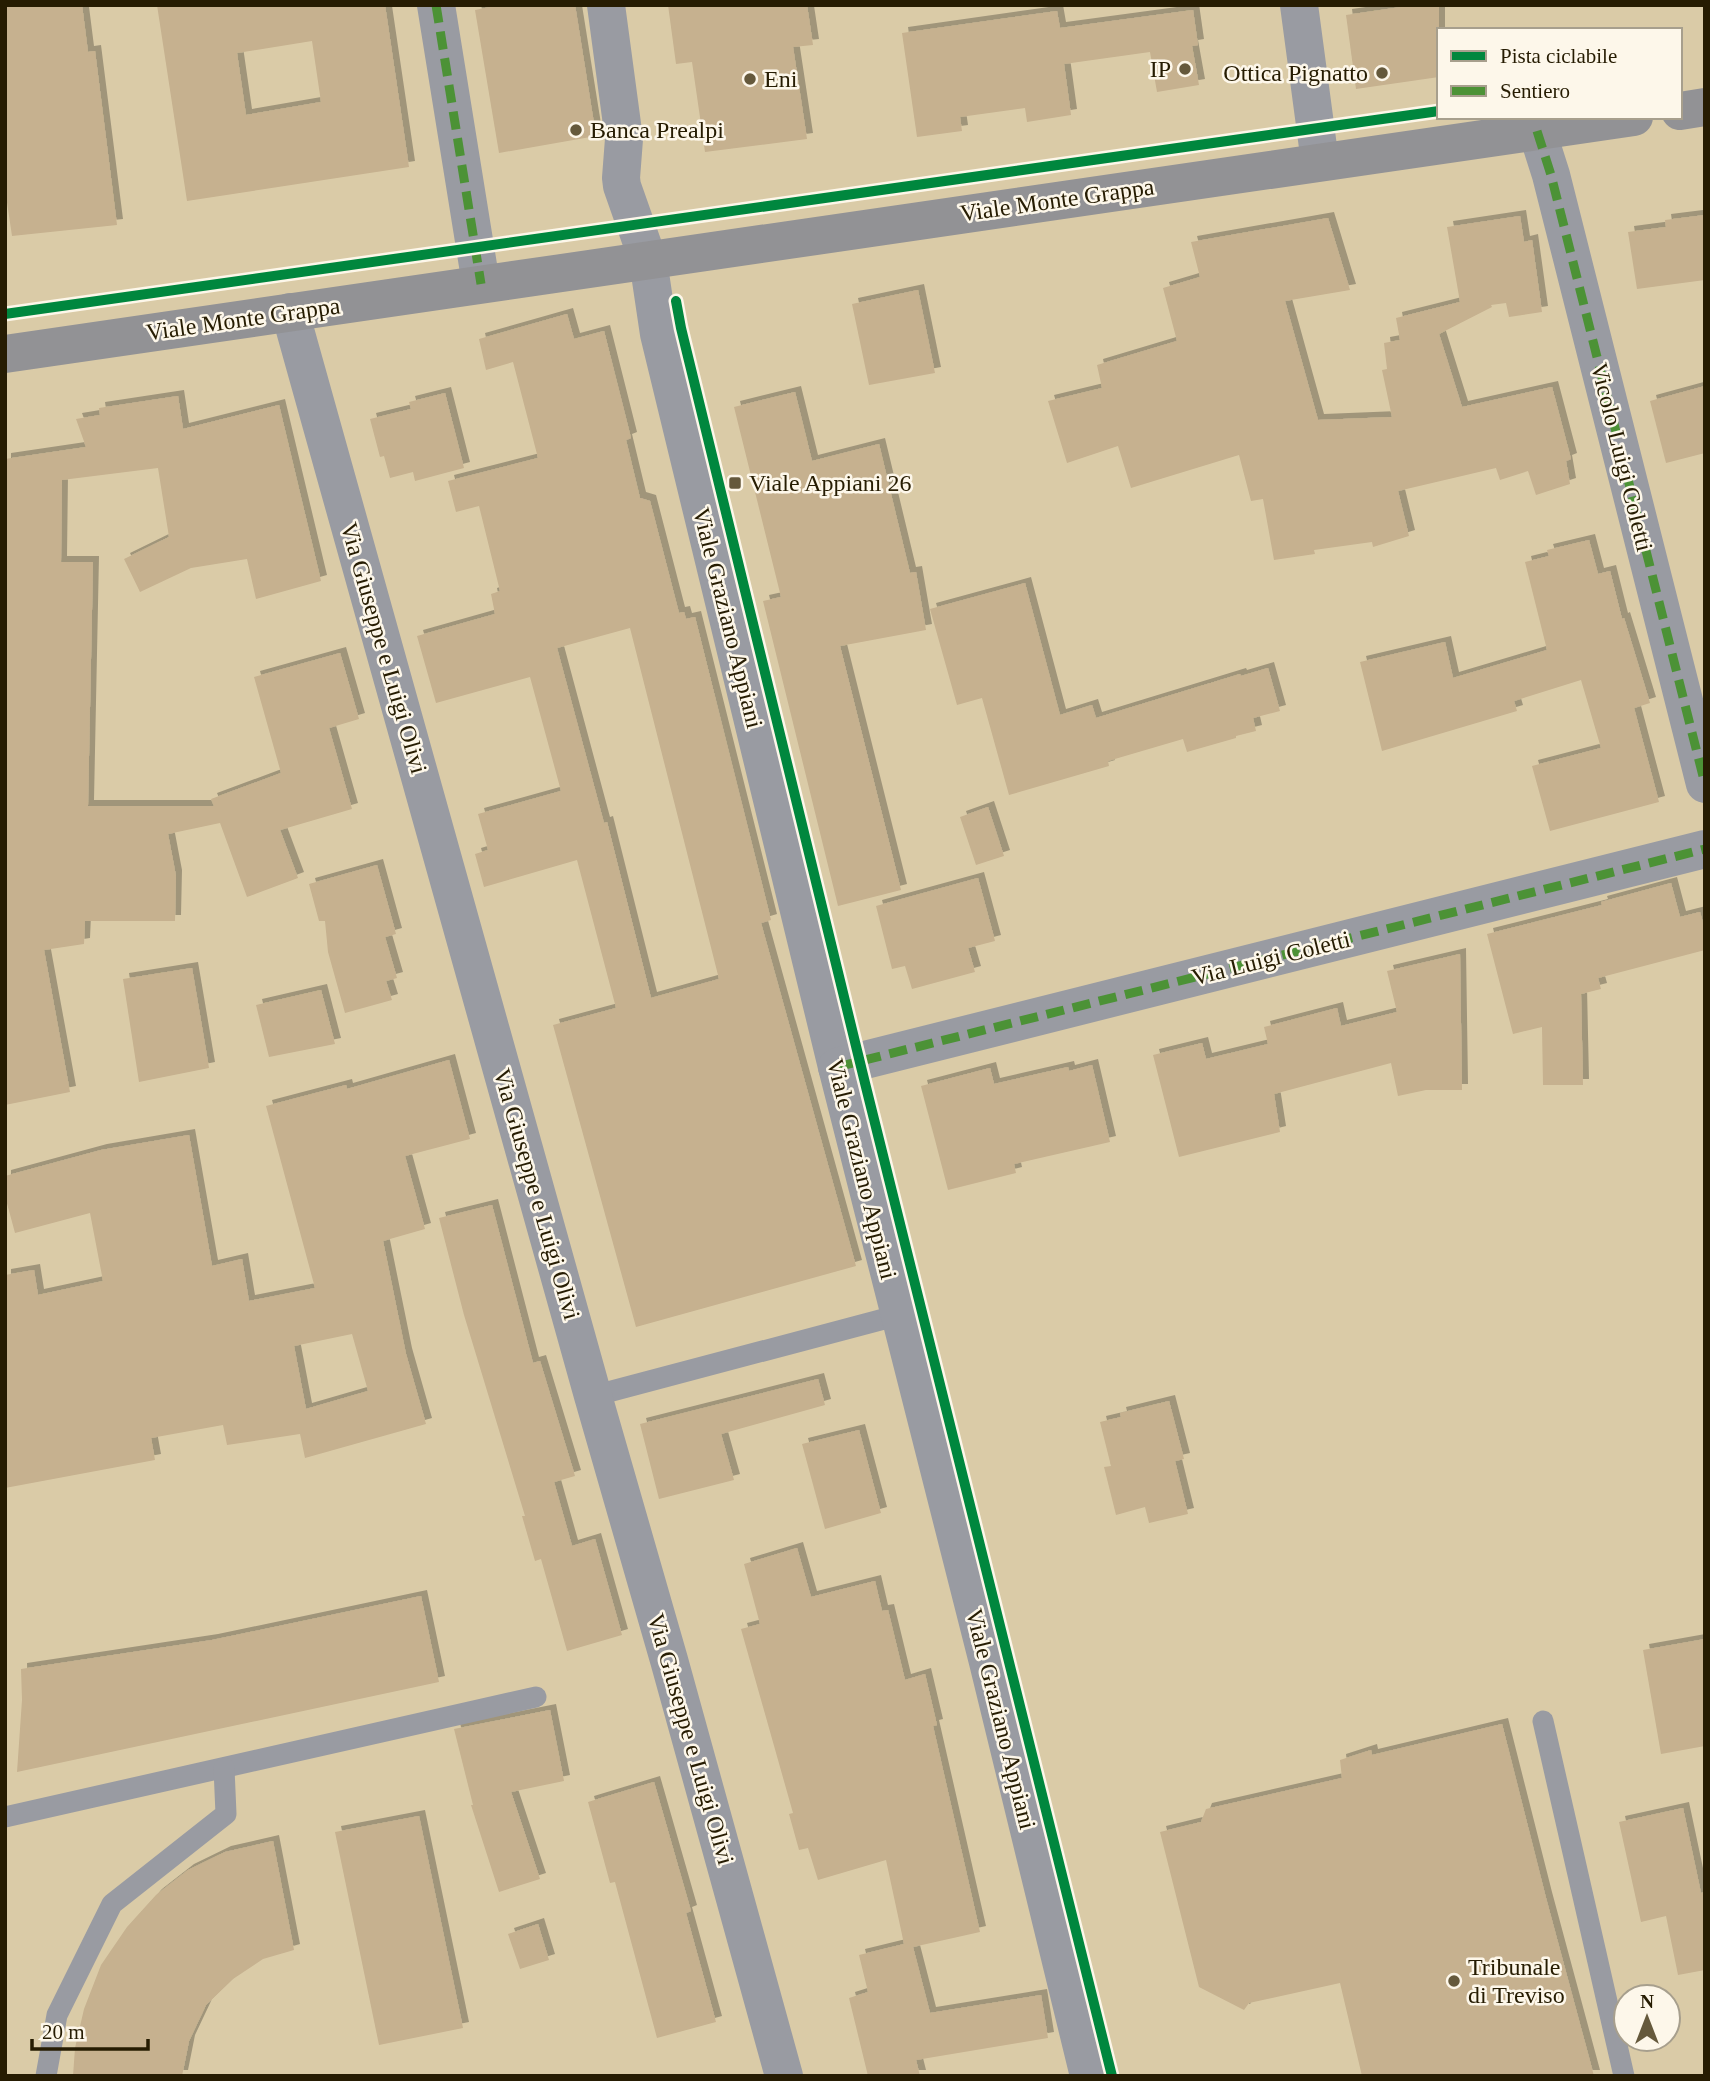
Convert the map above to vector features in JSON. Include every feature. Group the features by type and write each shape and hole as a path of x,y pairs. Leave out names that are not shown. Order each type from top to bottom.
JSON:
{"main road":[{"path":"1682,111 1705,107"},
{"name":"Viale Monte Grappa","path":"6,347 289,312 1620,119"}],"street":[{"path":"436,5 481,284"},
{"name":"Viale Graziano Appiani","path":"606,5 624,139 621,178 648,260 659,334 837,1067 988,1662 1089,2076"},
{"path":"1299,5 1320,162"},
{"name":"Vicolo Luigi Coletti","path":"1537,131 1705,784"},
{"name":"Via Giuseppe e Luigi Olivi","path":"289,312 784,2076"},
{"name":"Via Luigi Coletti","path":"837,1067 1705,849"}],"lane":[{"path":"593,1395 899,1315"},
{"path":"5,1817 536,1697"},
{"path":"1543,1721 1624,2076"},
{"path":"46,2076 57,2015 113,1904 226,1814 224,1768"}],"building":[{"path":"5,5 82,5 88,52 95,51 117,225 12,236 5,189"},
{"path":"157,5 385,5 409,167 187,201","holes":["312,41 321,102 246,115 237,53"]},
{"path":"500,5 575,5 596,136 499,153 475,10"},
{"path":"668,5 807,5 813,45 793,47 807,139 705,152 692,62 676,64"},
{"path":"1415,5 1439,5 1437,77 1356,89 1346,15"},
{"path":"1193,10 1198,45 1192,46 1199,85 1157,92 1150,52 1064,64 1071,115 1027,122 1025,108 960,117 962,131 917,137 902,33 1057,11 1060,28"},
{"path":"1705,215 1705,280 1637,289 1628,232 1666,227 1665,220"},
{"path":"1520,216 1524,242 1532,240 1542,312 1509,317 1506,303 1491,305 1492,307 1439,334 1462,407 1552,387 1571,459 1566,461 1570,484 1536,495 1528,471 1500,480 1496,468 1398,491 1409,536 1373,547 1372,542 1314,550 1315,554 1274,560 1263,499 1251,501 1239,455 1131,488 1118,446 1067,463 1048,401 1102,388 1097,365 1177,341 1163,288 1200,277 1191,242 1328,218 1350,290 1285,301 1318,420 1392,417 1382,370 1387,369 1384,343 1400,340 1396,318 1460,302 1447,227"},
{"path":"918,290 935,373 869,385 852,304"},
{"path":"567,314 574,339 604,331 631,438 626,440 640,498 650,501 679,613 684,612 686,619 695,617 771,920 761,923 856,1266 636,1327 553,1025 616,1008 577,860 484,887 475,854 488,850 478,814 561,791 530,677 436,703 417,636 495,614 491,594 500,591 479,506 456,512 448,481 538,458 513,362 486,370 479,339","holes":["630,628 719,979 651,998 607,822 604,823 557,648"]},
{"path":"1705,386 1705,453 1666,463 1650,401"},
{"path":"795,392 812,461 879,444 910,573 916,572 926,630 840,646 901,890 838,906 763,601 781,597 734,407"},
{"path":"445,393 464,468 415,481 413,472 390,478 384,456 380,457 370,419 411,409 409,402"},
{"path":"178,396 183,429 279,405 321,581 256,599 247,559 191,568 140,592 124,559 169,537 158,468 62,480 61,562 93,562 88,806 214,806 211,799 281,773 254,677 340,653 359,719 329,728 352,809 280,830 298,878 247,897 220,823 168,834 176,876 175,921 85,921 84,944 44,950 70,1092 5,1105 5,459 86,447 76,419 100,415 99,408"},
{"path":"1589,540 1598,574 1610,571 1622,619 1624,618 1650,703 1634,708 1659,802 1550,831 1532,766 1601,748 1581,680 1514,701 1517,711 1382,751 1360,662 1445,642 1453,678 1547,650 1525,562 1549,556 1547,550"},
{"path":"1025,583 1060,715 1092,705 1096,718 1268,668 1280,711 1253,718 1256,731 1236,738 1187,752 1183,739 1108,761 1109,766 1009,795 982,698 957,705 930,609"},
{"path":"988,807 1004,856 976,865 960,817"},
{"path":"377,865 396,934 385,937 397,978 386,981 392,1000 345,1013 328,952 325,921 319,921 309,884"},
{"path":"978,878 995,941 968,948 975,972 912,989 905,966 892,969 876,906"},
{"path":"1671,883 1680,917 1700,912 1705,930 1705,950 1598,978 1601,989 1581,994 1583,1085 1543,1085 1542,1027 1513,1034 1487,934 1602,905 1601,902"},
{"path":"1460,954 1462,1090 1426,1090 1398,1096 1391,1063 1274,1094 1280,1132 1179,1157 1153,1055 1202,1043 1206,1059 1268,1044 1264,1027 1337,1008 1341,1026 1397,1012 1387,971"},
{"path":"192,968 209,1068 139,1082 123,979"},
{"path":"321,990 335,1044 269,1057 256,1005"},
{"path":"449,1060 470,1139 405,1156 425,1229 383,1241 406,1354 426,1424 305,1458 300,1434 227,1445 223,1425 151,1438 155,1460 5,1488 5,1275 34,1270 38,1295 103,1281 90,1213 15,1233 5,1196 5,1176 101,1150 189,1135 212,1266 242,1259 249,1301 315,1288 266,1106 346,1085 347,1089","holes":["352,1334 368,1391 306,1409 294,1346"]},
{"path":"1092,1065 1110,1142 1014,1164 1016,1173 948,1190 921,1086 990,1068 994,1084 1068,1067 1069,1071"},
{"path":"492,1205 533,1363 540,1361 575,1476 554,1482 572,1546 595,1539 622,1635 567,1651 541,1559 535,1561 522,1516 525,1516 464,1315 439,1218"},
{"path":"818,1379 825,1405 721,1434 734,1480 659,1499 640,1424"},
{"path":"1169,1401 1184,1459 1175,1461 1188,1514 1149,1523 1145,1507 1116,1515 1104,1467 1111,1466 1100,1422 1121,1417 1120,1413"},
{"path":"859,1430 881,1513 825,1529 802,1444"},
{"path":"797,1548 811,1597 875,1581 882,1611 888,1610 905,1680 925,1674 937,1725 933,1726 980,1932 913,1947 930,2013 1041,1995 1048,2038 916,2060 920,2076 868,2076 849,1998 868,1992 859,1955 904,1944 886,1860 818,1880 808,1848 799,1850 789,1814 793,1813 741,1629 760,1624 744,1564"},
{"path":"421,1596 439,1682 17,1772 22,1700 21,1669 212,1640"},
{"path":"1705,1639 1705,1746 1661,1754 1643,1650"},
{"path":"550,1710 564,1781 511,1792 540,1879 499,1892 471,1805 454,1729"},
{"path":"1502,1724 1594,2076 1362,2076 1340,1983 1249,2003 1244,2010 1199,1987 1160,1832 1201,1822 1206,1809 1342,1778 1340,1760 1371,1750 1372,1755"},
{"path":"654,1782 691,1911 686,1913 716,2022 657,2038 615,1882 610,1883 588,1802"},
{"path":"1683,1808 1701,1893 1705,1892 1705,1970 1678,1975 1666,1916 1641,1922 1619,1822"},
{"path":"419,1816 463,2028 379,2045 335,1832"},
{"path":"273,1841 294,1950 263,1959 233,1979 206,2005 189,2041 182,2076 73,2076 75,2048 84,2009 101,1965 127,1927 156,1895 188,1870 225,1852"},
{"path":"538,1924 549,1960 520,1969 508,1934"}],"marked path":[{"path":"436,5 481,284"},
{"path":"1537,131 1551,175 1705,784"},
{"path":"837,1067 1705,849"}],"cycle path":[{"path":"5,314 1437,111"},
{"path":"676,301 865,1083 1112,2076"}],"place":[{"name":"IP","path":"1185,69"},
{"name":"Ottica Pignatto","path":"1382,73"},
{"name":"Eni","path":"750,79"},
{"name":"Banca Prealpi","path":"576,130"},
{"name":"Viale Appiani 26","path":"735,483"},
{"name":"Tribunale di Treviso","path":"1454,1981"}]}
